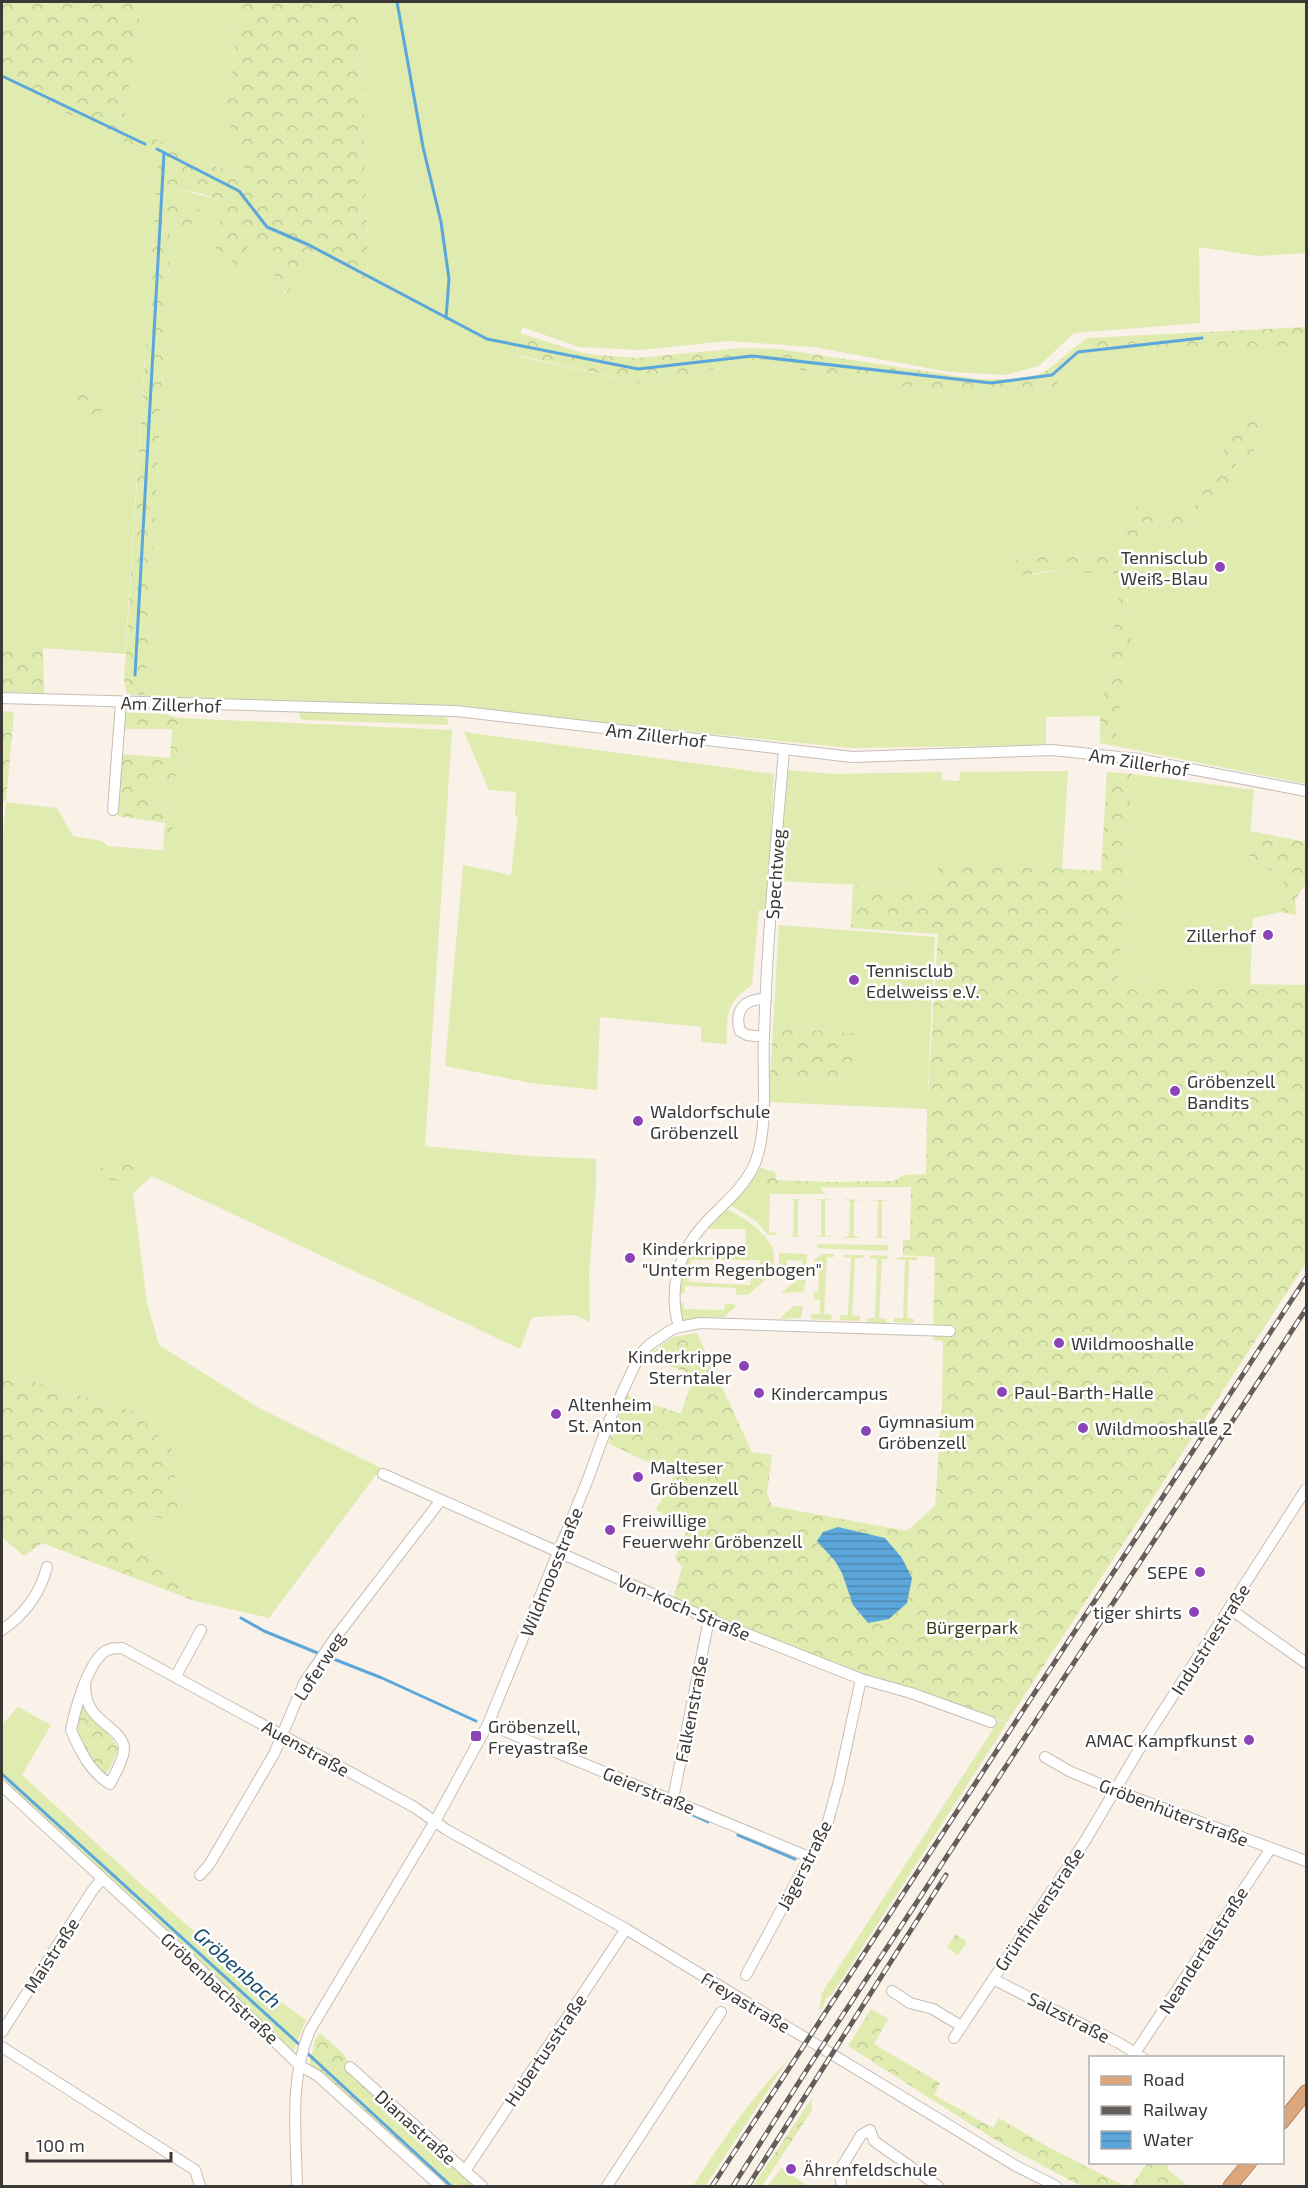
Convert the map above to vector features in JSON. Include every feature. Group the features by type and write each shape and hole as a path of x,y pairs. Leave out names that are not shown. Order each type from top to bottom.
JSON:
{"main road":[{"path":"1284,2119 1306,2091"},
{"path":"1230,2187 1249,2164"}],"street":[{"name":"Am Zillerhof","path":"2,698 456,711 852,757 1052,750 1119,756 1306,791"},
{"path":"113,810 121,702"},
{"name":"Spechtweg","path":"679,1327 674,1310 674,1297 678,1270 684,1254 692,1239 743,1183 755,1163 762,1134 765,999 784,750"},
{"path":"764,1037 747,1035 740,1031 737,1021 740,1010 745,1004 757,999 765,999"},
{"name":"Wildmoosstraße","path":"297,2187 295,2086 306,2041 434,1822 488,1724 609,1421 640,1354 649,1345 679,1327 700,1323 950,1331"},
{"name":"Von-Koch-Straße","path":"383,1474 709,1620 861,1679 911,1693 992,1722"},
{"name":"Industriestraße","path":"1114,1790 1306,1489"},
{"name":"Loferweg","path":"200,1875 209,1865 266,1768 304,1683 335,1638 441,1500"},
{"path":"2,1630 18,1619 24,1611 43,1584 47,1567"},
{"path":"1230,1609 1306,1663"},
{"name":"Falkenstraße","path":"673,1799 709,1620"},
{"path":"176,1676 201,1630"},
{"name":"Auenstraße","path":"85,1682 86,1697 90,1708 96,1718 121,1739 124,1750 110,1784 101,1779 91,1767 71,1731 85,1682 102,1653 112,1648 122,1648 422,1812 434,1822"},
{"name":"Jägerstraße","path":"746,1975 827,1825 861,1679"},
{"name":"Geierstraße","path":"488,1724 809,1857"},
{"name":"Gröbenhüterstraße","path":"1045,1757 1069,1771 1114,1790 1306,1860"},
{"name":"Gröbenbachstraße","path":"2,1786 440,2187"},
{"name":"Grünfinkenstraße","path":"954,2038 1085,1841 1114,1790"},
{"name":"Freyastraße","path":"434,1822 626,1929 1016,2166 1056,2187"},
{"name":"Neandertalstraße","path":"1139,2055 1271,1848"},
{"name":"Maistraße","path":"2,2032 92,1891 102,1879"},
{"name":"Hubertusstraße","path":"465,2171 626,1929"},
{"name":"Salzstraße","path":"993,1979 1139,2055"},
{"path":"892,1991 910,2003 933,2009 961,2026"},
{"path":"607,2187 721,2012"},
{"path":"2,2047 195,2170 200,2187"},
{"name":"Dianastraße","path":"350,2067 482,2187"},
{"path":"841,2183 840,2170 861,2135 870,2130 874,2141 938,2187"}],"green space":[{"path":"2,2 142,2 124,122 192,158 247,178 226,114 238,2 361,2 368,287 307,250 287,294 275,278 273,249 247,247 237,266 213,246 226,202 202,194 167,187 187,206 205,210 190,231 171,228 145,696 127,694 124,679 158,159 2,81"},
{"path":"142,2 238,2 226,114 248,178 192,158 124,122"},
{"path":"361,2 1306,2 1306,253 1258,256 1199,247 1200,323 1074,333 1039,366 1005,375 950,372 813,347 728,341 641,350 579,347 522,327 516,356 643,384 747,362 962,395 1054,387 1079,356 1160,349 1306,349 1306,784 1115,746 1129,606 1127,603 1141,521 1198,531 1198,525 1165,513 1160,515 1145,510 1124,523 1118,533 1126,553 1085,557 1074,554 1049,554 1010,560 1034,575 1057,570 1109,572 1122,577 1100,716 1046,717 1046,745 850,748 440,706 145,696 171,228 204,210 187,206 166,186 226,202 247,247 273,249 275,278 286,294 306,250 368,286","holes":["1249,402 1262,402 1254,452 1249,463 1237,461 1229,479 1189,518"]},
{"path":"2,81 158,159 125,654 2,645"},
{"path":"1306,327 1306,349 1160,349 1079,356 1054,387 962,395 747,362 643,384 517,355 520,333 579,352 597,355 637,358 742,348 779,349 977,379 1003,379 1040,374 1088,338"},
{"path":"93,390 107,397 106,407 97,414 80,415 73,404 79,393"},
{"path":"1249,402 1262,402 1254,452 1249,463 1237,461 1228,482 1222,491 1213,496 1201,519 1189,518"},
{"path":"1139,506 1150,512 1170,514 1188,520 1201,527 1198,531 1141,521 1127,603 1128,618 1131,622 1131,641 1121,693 1115,746 1100,743 1100,716 1122,577 1058,570 1018,574 1006,567 1010,560 1049,554 1074,554 1085,557 1126,553 1118,533 1132,509"},
{"path":"2,645 43,648 44,693 2,692"},
{"path":"2,711 14,712 6,802 2,799"},
{"path":"299,711 442,717 447,718 449,725 304,720 300,718"},
{"path":"122,712 165,714 178,718 176,778 149,785 150,802 175,807 171,851 163,851 165,823 118,816 120,754 170,758 172,729 121,729"},
{"path":"178,718 452,730 425,1146 528,1156 596,1159 589,1276 590,1322 575,1315 532,1317 520,1349 152,1176 133,1193 147,1303 159,1345 259,1408 381,1468 269,1618 195,1601 182,1576 161,1569 156,1553 131,1538 144,1514 178,1523 174,1451 133,1411 2,1372 2,848 6,802 57,808 73,836 102,841 108,846 170,851 175,807 150,802 149,785 176,778"},
{"path":"464,732 774,774 767,910 759,910 752,985 737,997 729,1010 727,1044 701,1042 701,1027 600,1017 597,1090 531,1083 445,1066 463,865 511,875 518,817 515,816 516,792 489,790"},
{"path":"788,770 833,774 942,772 942,780 959,781 960,772 1068,771 1062,869 938,861 937,889 778,881"},
{"name":"Bürgerpark","path":"1107,772 1132,774 1118,982 1306,985 1306,1263 1007,1722 863,1676 673,1600 682,1567 675,1558 688,1527 656,1510 674,1475 608,1443 627,1395 681,1414 694,1375 645,1357 673,1337 697,1333 752,1452 772,1455 767,1493 772,1506 907,1531 935,1506 942,1407 943,1341 933,1340 935,1257 903,1255 903,1240 910,1240 911,1187 747,1188 746,1185 760,1168 775,1172 776,1180 830,1182 894,1181 904,1175 926,1174 927,1109 938,934 851,928 853,885 937,889 938,861 1101,871"},
{"path":"1132,774 1254,790 1248,855 1284,879 1281,912 1253,918 1250,985 1118,982"},
{"path":"1250,831 1306,842 1306,886 1295,900 1296,915 1281,912 1284,879 1248,855"},
{"name":"Tennisclub Edelweiss e.V.","path":"779,925 935,937 927,1109 768,1102 770,1077 843,1080 854,1033 773,1028"},
{"path":"773,1028 854,1033 852,1066 843,1080 770,1077"},
{"path":"133,1161 147,1172 117,1181 103,1179 89,1170"},
{"path":"746,1185 747,1188 820,1187 825,1194 770,1194 769,1232 777,1233 777,1235 768,1235 757,1222 731,1205"},
{"path":"787,1199 805,1199 798,1200 798,1236 805,1237 786,1237 793,1236 794,1200"},
{"path":"814,1199 833,1199 825,1200 825,1236 833,1237 814,1237 821,1236 821,1200"},
{"path":"843,1199 862,1200 854,1201 854,1236 861,1238 842,1238 849,1236 850,1201"},
{"path":"871,1200 889,1200 882,1201 882,1237 889,1238 870,1238 877,1237 878,1201"},
{"path":"727,1209 747,1221 765,1236 774,1252 773,1269 760,1267 760,1260 692,1260 690,1266 683,1264 692,1245 699,1245 700,1252 745,1252 746,1229 703,1229 722,1210"},
{"path":"703,1229 700,1238 695,1237"},
{"path":"818,1244 887,1245 888,1249 887,1251 817,1248"},
{"path":"779,1253 807,1254 806,1268 802,1268 802,1261 787,1260 786,1270 779,1269"},
{"path":"822,1254 834,1254 834,1257 827,1257 824,1314 832,1315 831,1320 811,1319 812,1314 820,1314 820,1300 814,1299 814,1292 818,1292 819,1271 814,1270 814,1260"},
{"path":"843,1255 863,1255 863,1258 855,1258 852,1315 860,1316 860,1321 840,1320 840,1315 848,1315 851,1258 843,1257"},
{"path":"871,1255 887,1256 889,1259 882,1259 879,1318 887,1319 887,1324 867,1323 867,1318 875,1318 877,1259 869,1258"},
{"path":"897,1257 917,1257 917,1260 909,1260 907,1318 914,1319 914,1323 894,1322 894,1318 903,1318 905,1260 897,1259"},
{"path":"679,1275 689,1275 689,1282 750,1285 751,1278 767,1278 748,1295 736,1295 736,1288 685,1286 685,1293 680,1293"},
{"path":"797,1280 806,1280 803,1292 781,1293"},
{"path":"677,1303 684,1303 684,1309 724,1310 725,1304 736,1306 724,1317 684,1320 679,1316"},
{"path":"794,1306 803,1306 801,1318 779,1319"},
{"path":"2,1372 133,1411 174,1451 178,1523 144,1514 131,1538 156,1553 161,1569 182,1576 195,1601 42,1543 24,1556 2,1537"},
{"path":"82,1706 111,1737 118,1749 106,1774 100,1775 85,1752 79,1737 77,1720 78,1710"},
{"path":"18,1707 51,1725 22,1775 196,1933 306,2020 293,2052 2,1781 2,1725"},
{"path":"999,1720 1007,1723 819,2012 822,1993"},
{"path":"956,1934 967,1942 958,1955 947,1947"},
{"path":"871,2009 888,2019 874,2044 940,2083 934,2095 993,2128 999,2118 1048,2147 1125,2186 1081,2186 997,2141 848,2046"},
{"path":"320,2033 344,2054 350,2067 476,2186 444,2186 309,2066 315,2040"},
{"path":"788,2060 705,2186 693,2186 749,2105"},
{"path":"812,2098 812,2110 762,2186 753,2186"},
{"path":"1147,2164 1170,2164 1167,2169 1188,2186 1131,2186"},
{"path":"781,2168 808,2186 768,2186"}],"water":[{"path":"838,1527 885,1538 902,1558 912,1578 907,1603 889,1619 868,1623 853,1605 842,1573 835,1561 817,1541 823,1532"}],"waterway":[{"path":"397,2 423,147 441,222 449,279 446,318"},
{"path":"2,76 145,144"},
{"path":"157,149 239,191 267,227 309,245 487,339 638,369 752,356 991,383 1052,375 1078,352 1202,338"},
{"path":"135,675 164,153"},
{"path":"241,1618 264,1631 320,1654"},
{"path":"326,1656 382,1678 476,1721"},
{"name":"Gröbenbach","path":"2,1774 301,2046"},
{"path":"637,1791 677,1808"},
{"path":"686,1812 708,1822"},
{"path":"738,1835 795,1859"},
{"name":"Gröbenbach","path":"305,2051 451,2186"}],"railway":[{"path":"712,2186 1306,1278"},
{"path":"733,2186 1306,1309"},
{"path":"748,2186 946,1875"}],"place":[{"name":"Tennisclub Weiß-Blau","path":"1220,567"},
{"name":"Zillerhof","path":"1268,935"},
{"name":"Tennisclub Edelweiss e.V.","path":"854,980"},
{"name":"Gröbenzell Bandits","path":"1175,1091"},
{"name":"Waldorfschule Gröbenzell","path":"638,1121"},
{"name":"Kinderkrippe \"Unterm Regenbogen\"","path":"630,1258"},
{"name":"Wildmooshalle","path":"1059,1343"},
{"name":"Kinderkrippe Sterntaler","path":"744,1366"},
{"name":"Paul-Barth-Halle","path":"1002,1392"},
{"name":"Kindercampus","path":"759,1393"},
{"name":"Altenheim St. Anton","path":"556,1414"},
{"name":"Wildmooshalle 2","path":"1083,1428"},
{"name":"Gymnasium Gröbenzell","path":"866,1431"},
{"name":"Malteser Gröbenzell","path":"638,1477"},
{"name":"Freiwillige Feuerwehr Gröbenzell","path":"610,1530"},
{"name":"SEPE","path":"1200,1572"},
{"name":"tiger shirts","path":"1194,1612"},
{"name":"Gröbenzell, Freyastraße","path":"476,1736"},
{"name":"AMAC Kampfkunst","path":"1249,1740"},
{"name":"Ährenfeldschule","path":"791,2169"}]}
